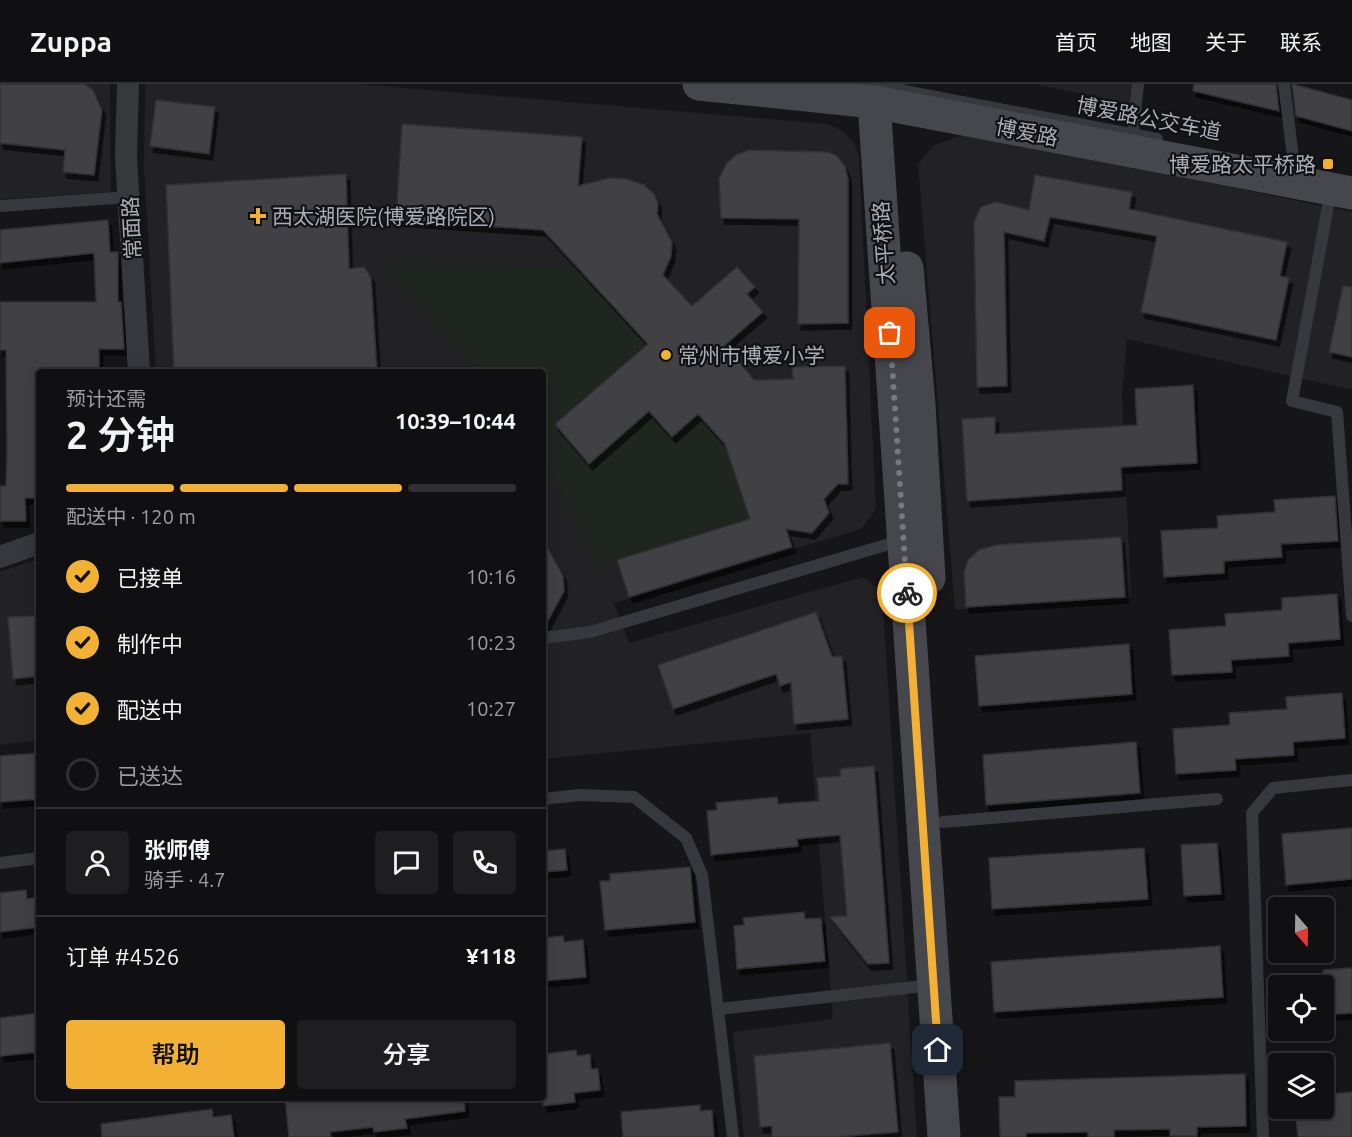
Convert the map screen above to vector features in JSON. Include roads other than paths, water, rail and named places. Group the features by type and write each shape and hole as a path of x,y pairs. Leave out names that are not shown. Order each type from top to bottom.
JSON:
{"main road":[{"name":"博爱路","path":"699,84 881,90 1132,143 1294,171 1342,191"},
{"name":"太平桥路","path":"881,90 904,540 944,1137"},
{"path":"881,90 919,405 964,1137"}],"street":[{"name":"常面路","path":"128,84 126,157 139,369"},
{"path":"0,557 36,544"}],"lane":[{"path":"1132,143 1138,84"},
{"path":"1284,84 1294,171"},
{"name":"博爱路公交车道","path":"1132,143 1167,141"},
{"path":"1342,191 1292,401 1337,412 1352,616"},
{"path":"0,206 129,197"},
{"path":"546,638 590,632 904,540"},
{"path":"1263,1137 1252,813 1273,788 1352,780"},
{"path":"546,799 579,795 634,797 686,838 702,875 733,1137"},
{"path":"943,822 1217,800"},
{"path":"0,863 36,858"},
{"path":"719,1009 933,985"}],"place":[{"name":"博爱路太平桥路","path":"1328,164"},
{"name":"西太湖医院(博爱路院区)","path":"258,216"},
{"name":"常州市博爱小学","path":"666,355"}]}
